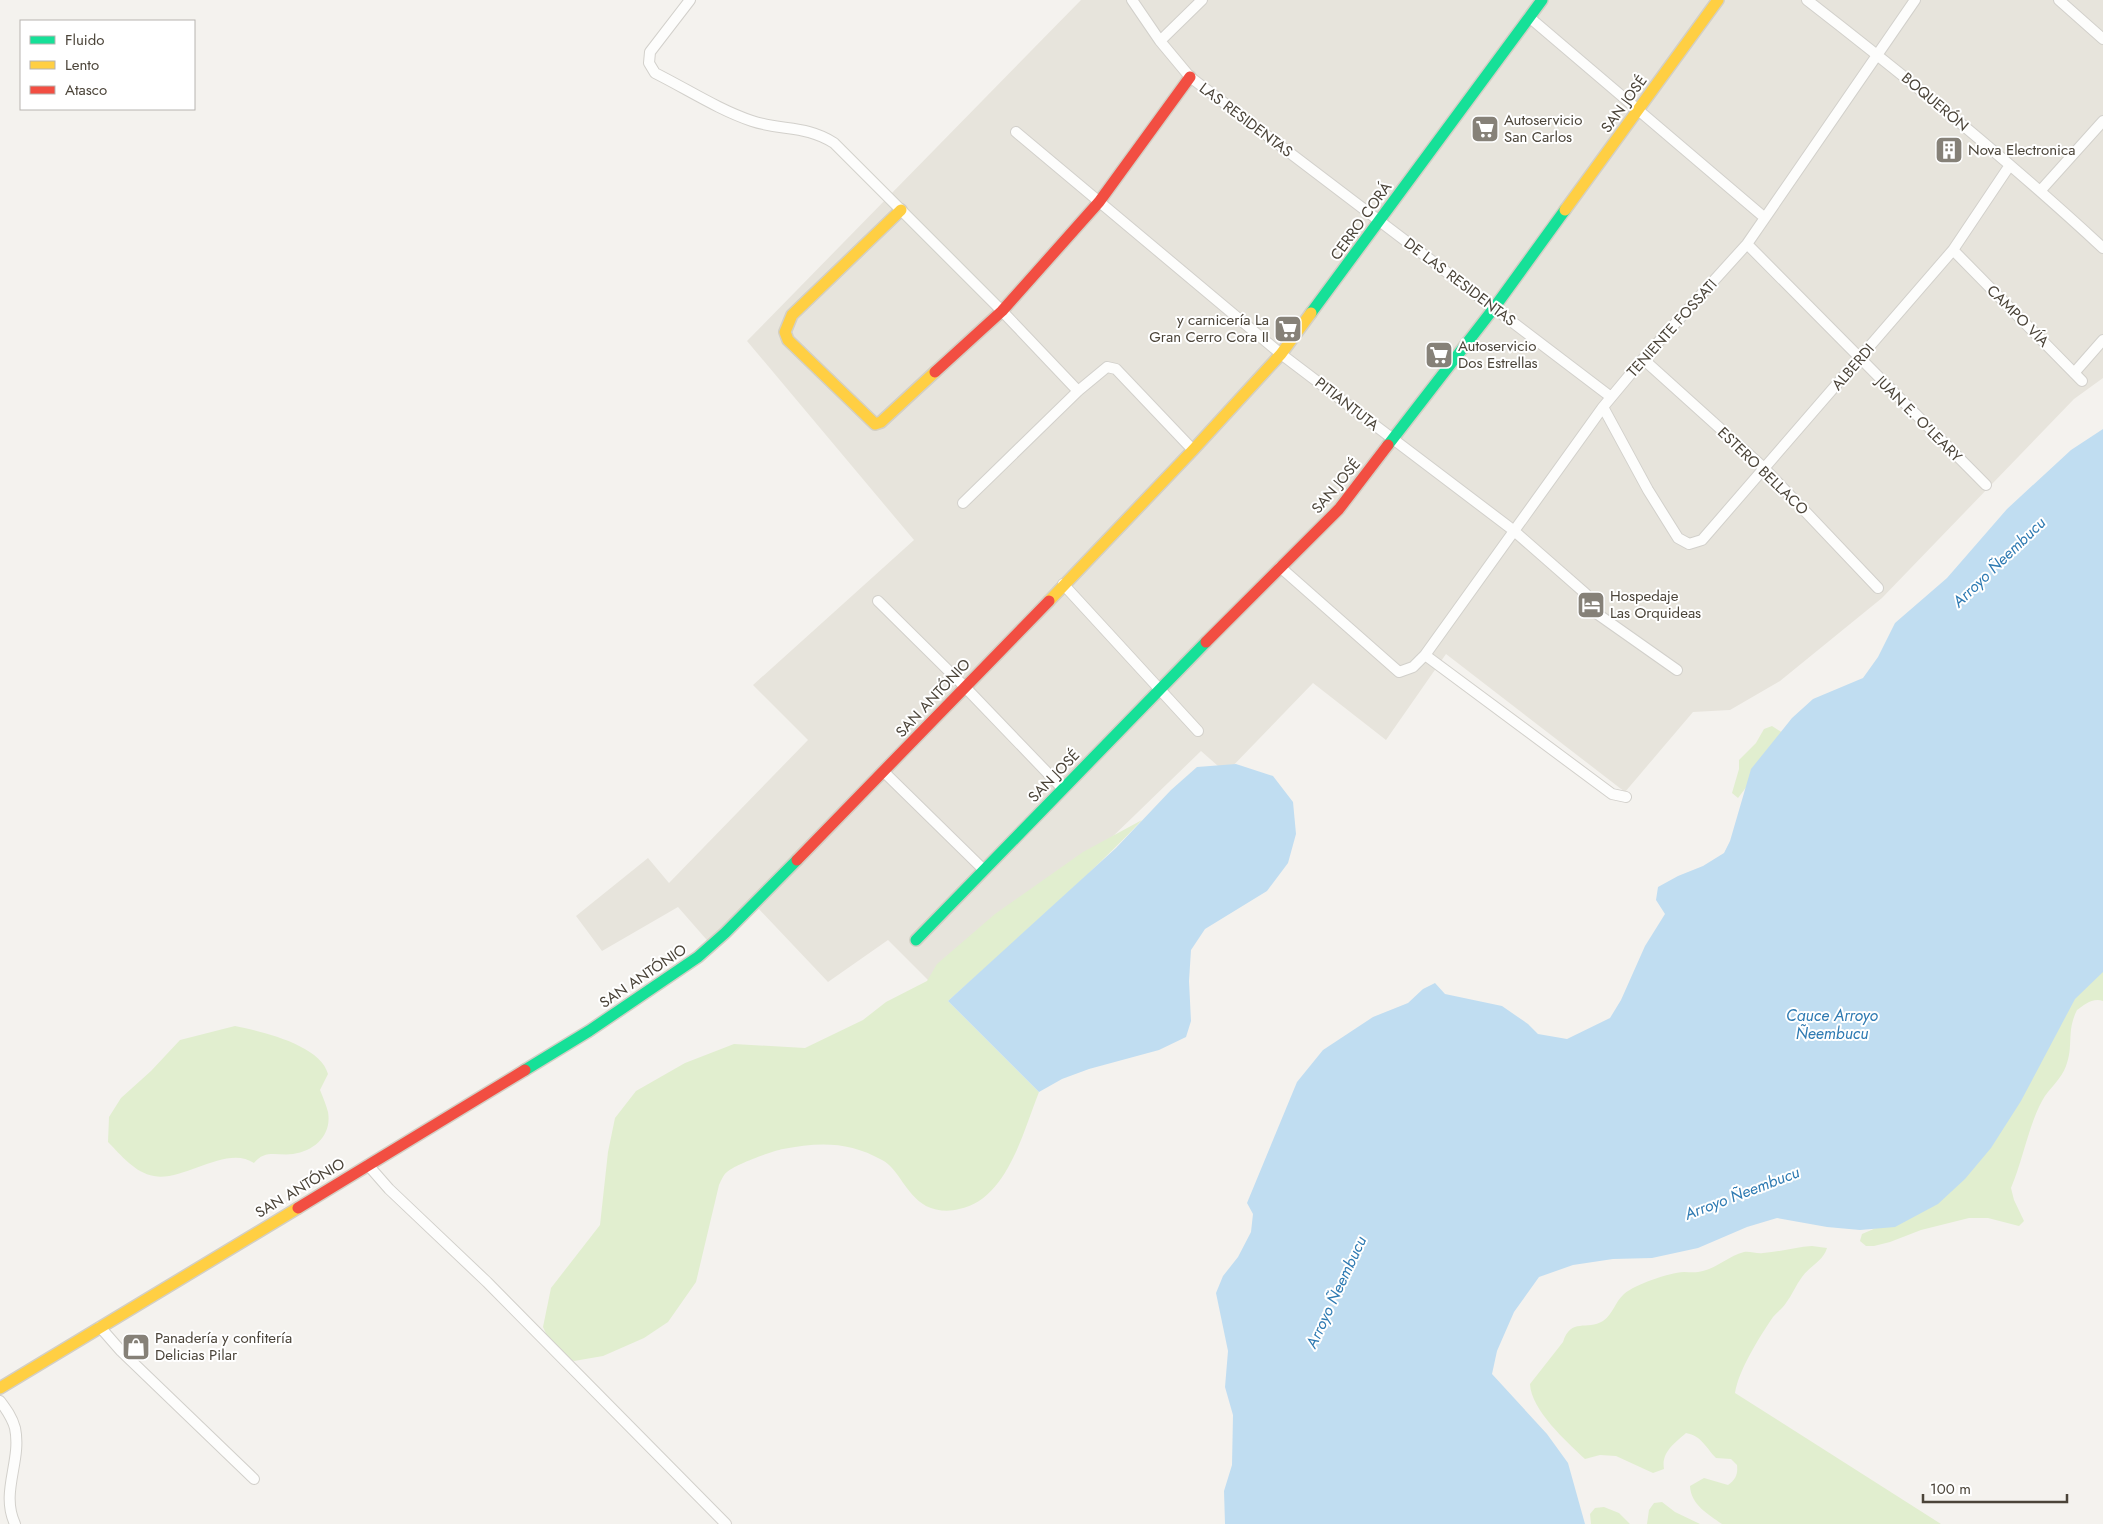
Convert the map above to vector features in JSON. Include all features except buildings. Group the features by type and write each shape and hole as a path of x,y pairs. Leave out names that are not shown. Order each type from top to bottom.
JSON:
{"street":[{"path":"690,0 650,52 649,64 655,73 737,116 753,122 819,134 834,143 1078,391"},
{"name":"LAS RESIDENTAS","path":"1132,0 1160,41 1190,77 1380,221"},
{"path":"1160,41 1202,0"},
{"name":"CERRO CORÁ","path":"1193,450 1282,354 1542,0"},
{"name":"SAN JOSÉ","path":"916,940 1159,689 1339,509 1494,308 1718,0"},
{"name":"BOQUERÓN","path":"1807,0 1878,55 2041,190 2103,248"},
{"name":"TENIENTE FOSSATI","path":"1280,567 1399,672 1413,667 1425,655 1603,407 1644,358 1747,244 1915,0"},
{"path":"2059,0 2103,39"},
{"path":"1529,17 1765,218"},
{"path":"901,210 792,315 784,332 788,340 875,424 881,422 1002,312 1099,202 1190,77"},
{"path":"2041,190 2103,121"},
{"name":"PITIANTUTA","path":"1016,132 1282,354 1513,530 1586,594 1589,608 1678,670"},
{"name":"ALBERDI","path":"1603,407 1648,490 1678,538 1689,544 1702,540 1860,360 1953,250 2010,165"},
{"name":"DE LAS RESIDENTAS","path":"1380,221 1611,398"},
{"name":"JUAN E. O'LEARY","path":"1747,244 1986,486"},
{"name":"CAMPO VÍA","path":"1953,250 2082,380"},
{"path":"2074,372 2103,340"},
{"name":"ESTERO BELLACO","path":"1644,358 1764,468 1878,588"},
{"path":"963,503 1078,391 1107,368 1116,369 1193,450"},
{"name":"SAN ANTÓNIO","path":"0,1388 589,1031 698,957 726,933 884,772 964,686 1193,450"},
{"path":"1063,584 1198,731"},
{"path":"878,602 964,686 1063,789"},
{"path":"1425,655 1612,794 1626,797"},
{"path":"884,772 984,870"},
{"path":"368,1164 389,1189 487,1282 726,1524"},
{"path":"100,1328 254,1479"},
{"path":"0,1400 12,1418 16,1437 8,1497 9,1511 15,1524"}],"shaded area":[{"path":"1081,0 2103,0 2103,378 2074,399 1882,598 1780,681 1730,710 1693,712 1625,792 1446,654 1386,740 1313,683 1226,773 1201,751 946,998 888,940 828,982 757,907 713,947 678,907 602,951 576,916 648,858 669,883 808,740 753,685 914,540 747,341"}],"green space":[{"path":"1772,726 1786,735 1738,798 1732,793 1739,769 1739,760 1756,743 1764,729"},
{"path":"1142,820 1071,890 948,1001 1039,1092 1011,1162 990,1193 976,1203 959,1209 938,1210 930,1208 919,1201 888,1164 858,1149 821,1144 783,1149 762,1155 731,1169 723,1176 719,1185 696,1282 668,1322 644,1338 603,1356 574,1361 553,1349 543,1327 551,1288 600,1225 608,1152 615,1118 636,1091 685,1063 734,1044 805,1048 863,1020 886,1002 927,981 937,964 995,914 1083,852"},
{"path":"2103,962 2103,1001 2092,1001 2077,1010 2072,1025 2070,1051 2066,1066 2037,1111 2011,1188 2014,1200 2024,1221 2019,1226 1988,1218 1969,1218 1921,1230 1874,1246 1866,1246 1860,1241 1862,1234 1890,1222 2013,1058"},
{"path":"235,1026 289,1041 314,1055 323,1064 328,1074 320,1090 329,1120 324,1135 320,1140 308,1149 293,1154 262,1156 254,1163 243,1158 218,1160 178,1174 166,1176 147,1174 123,1158 108,1142 109,1117 121,1098 151,1071 180,1040"},
{"path":"1812,1246 1827,1248 1820,1260 1805,1273 1785,1305 1773,1317 1762,1334 1745,1364 1735,1393 1941,1524 1722,1524 1697,1504 1693,1499 1690,1486 1704,1478 1728,1485 1735,1478 1737,1471 1737,1465 1731,1459 1716,1458 1700,1440 1686,1433 1673,1444 1667,1453 1664,1469 1653,1473 1616,1456 1600,1455 1585,1459 1551,1425 1536,1404 1530,1384 1563,1342 1566,1334 1575,1327 1597,1324 1603,1321 1621,1297 1629,1290 1670,1274 1698,1272 1708,1269 1744,1252 1761,1253"},
{"path":"1662,1502 1675,1512 1700,1524 1647,1524 1649,1510 1654,1503"},
{"path":"1604,1507 1619,1513 1630,1524 1591,1524 1590,1514 1595,1508"}],"water":[{"name":"Cauce Arroyo Ñeembucu","path":"2103,429 2103,972 2075,999 2021,1101 1991,1148 1965,1179 1938,1204 1895,1227 1860,1230 1827,1227 1777,1218 1747,1227 1698,1248 1652,1258 1613,1259 1573,1265 1539,1277 1514,1312 1497,1351 1492,1374 1547,1434 1568,1463 1585,1524 1225,1524 1224,1491 1232,1465 1233,1415 1225,1387 1228,1351 1216,1293 1223,1276 1238,1257 1251,1232 1253,1214 1247,1203 1297,1082 1323,1050 1373,1017 1408,1003 1423,989 1435,983 1445,994 1502,1006 1528,1024 1538,1034 1567,1039 1610,1018 1621,1000 1645,946 1665,914 1656,900 1658,887 1678,876 1703,866 1724,853 1730,841 1751,769 1792,718 1813,699 1863,678 1878,657 1895,623 1947,578 2007,509 2071,450"},
{"path":"1236,764 1273,776 1293,802 1296,834 1288,863 1267,891 1205,929 1191,950 1189,981 1191,1021 1186,1037 1159,1050 1089,1069 1062,1079 1039,1092 948,1001 1116,848 1171,790 1197,767"}],"traffic: fast":[{"path":"1311,313 1542,0"},
{"path":"1388,445 1494,308 1565,210"},
{"path":"916,940 1206,642"},
{"path":"525,1070 589,1031 698,957 725,933 797,860"}],"traffic: slow":[{"path":"1565,210 1718,0"},
{"path":"901,210 792,315 785,332 788,340 875,424 881,422 935,372"},
{"path":"1049,601 1193,450 1281,354 1311,313"},
{"path":"0,1388 298,1208"}],"traffic: jam":[{"path":"935,372 1002,311 1099,202 1190,77"},
{"path":"1206,642 1339,509 1388,445"},
{"path":"797,860 1049,601"},
{"path":"298,1208 525,1070"}],"place":[{"name":"Autoservicio San Carlos","path":"1485,129"},
{"name":"Nova Electronica","path":"1949,150"},
{"name":"y carnicería La Gran Cerro Cora II","path":"1288,329"},
{"name":"Autoservicio Dos Estrellas","path":"1439,355"},
{"name":"Hospedaje Las Orquideas","path":"1591,605"},
{"name":"Panadería y confitería Delicias Pilar","path":"136,1347"}],"water label":[{"name":"Arroyo Ñeembucu","path":"1999,562"},
{"name":"Arroyo Ñeembucu","path":"1742,1193"},
{"name":"Arroyo Ñeembucu","path":"1336,1292"}]}
